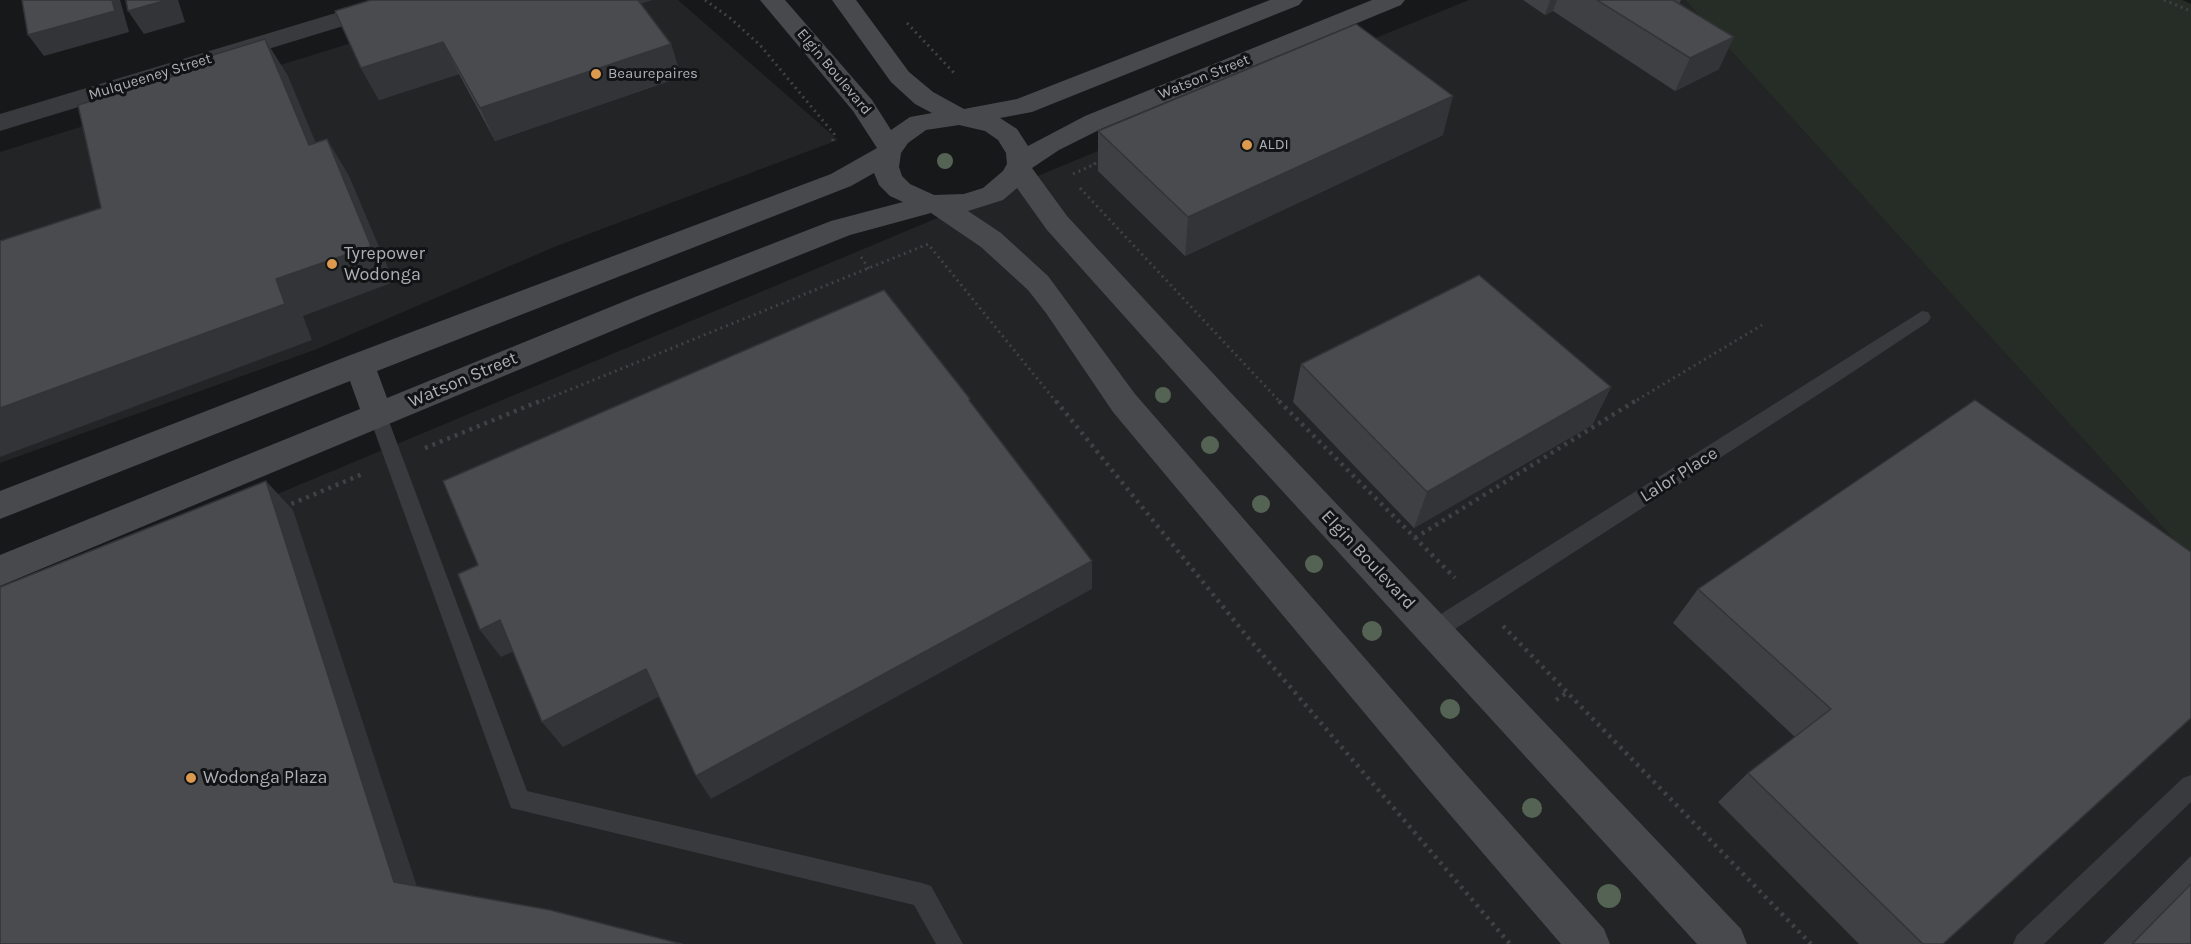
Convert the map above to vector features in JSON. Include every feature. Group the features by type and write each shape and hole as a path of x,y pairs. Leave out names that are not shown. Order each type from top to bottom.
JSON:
{"main road":[{"name":"Elgin Boulevard","path":"772,0 863,106 876,123 889,151"},
{"path":"844,0 900,77 924,99 961,117 994,125 1008,135 1019,153 1019,166 1009,182 993,194 972,202 935,205"},
{"path":"0,505 621,263 813,192 841,180 889,151 899,137 919,123 1023,106 1291,0"},
{"name":"Watson Street","path":"1019,166 1050,144 1094,122 1393,0"},
{"path":"889,151 886,172 893,184 910,196 935,205 991,240 1038,283 1056,305 1124,403 1589,944"},
{"name":"Elgin Boulevard","path":"1019,166 1035,195 1058,223 1222,404 1726,944"},
{"name":"Watson Street","path":"0,571 645,305 841,228 935,205"},
{"path":"621,263 645,305"},
{"path":"359,364 378,416"}],"street":[{"name":"Mulqueeney Street","path":"0,123 404,0"}],"lane":[{"name":"Lalor Place","path":"1434,631 1923,317"},
{"path":"378,416 519,800 922,895 950,944"},
{"path":"2026,944 2191,786"}],"path":[{"path":"705,0 730,18 760,45 834,134 833,142 827,148"},
{"path":"2164,0 2191,11"},
{"path":"1075,183 1261,383 1479,602 1811,944"},
{"path":"274,511 928,244 1250,640 1510,944"},
{"path":"1415,538 1595,425 1762,325"}],"shaded area":[{"path":"490,0 678,0 838,140 554,247 317,349 0,463 0,152"},
{"path":"1469,0 1685,0 2191,558 2191,944 0,944 0,610 1093,153"},
{"path":"1685,0 2182,0 2191,4 2191,558"}],"building":[{"path":"22,0 112,0 115,11 28,35"},
{"path":"126,0 167,0 128,11"},
{"path":"371,0 638,0 671,44 480,108 443,42 361,68 335,11"},
{"path":"1597,0 1673,0 1734,37 1690,58"},
{"path":"1356,24 1453,96 1188,217 1098,131"},
{"path":"265,39 309,145 327,139 371,246 276,279 285,304 0,408 0,241 101,208 78,105 204,67 200,59"},
{"path":"1479,275 1611,387 1427,492 1301,364"},
{"path":"884,290 970,399 1092,561 696,776 646,669 542,722 500,620 480,630 458,574 478,565 443,481"},
{"path":"1975,400 2191,552 2191,718 1943,944 1923,944 1748,773 1831,709 1698,589"},
{"name":"Wodonga Plaza","path":"266,481 394,882 550,910 682,944 0,944 0,587"},
{"path":"2191,884 2191,944 2132,944"}],"place":[{"name":"Beaurepaires","path":"596,74"},
{"name":"ALDI","path":"1247,145"},
{"name":"Tyrepower Wodonga","path":"332,264"},
{"name":"Wodonga Plaza","path":"191,778"}]}
